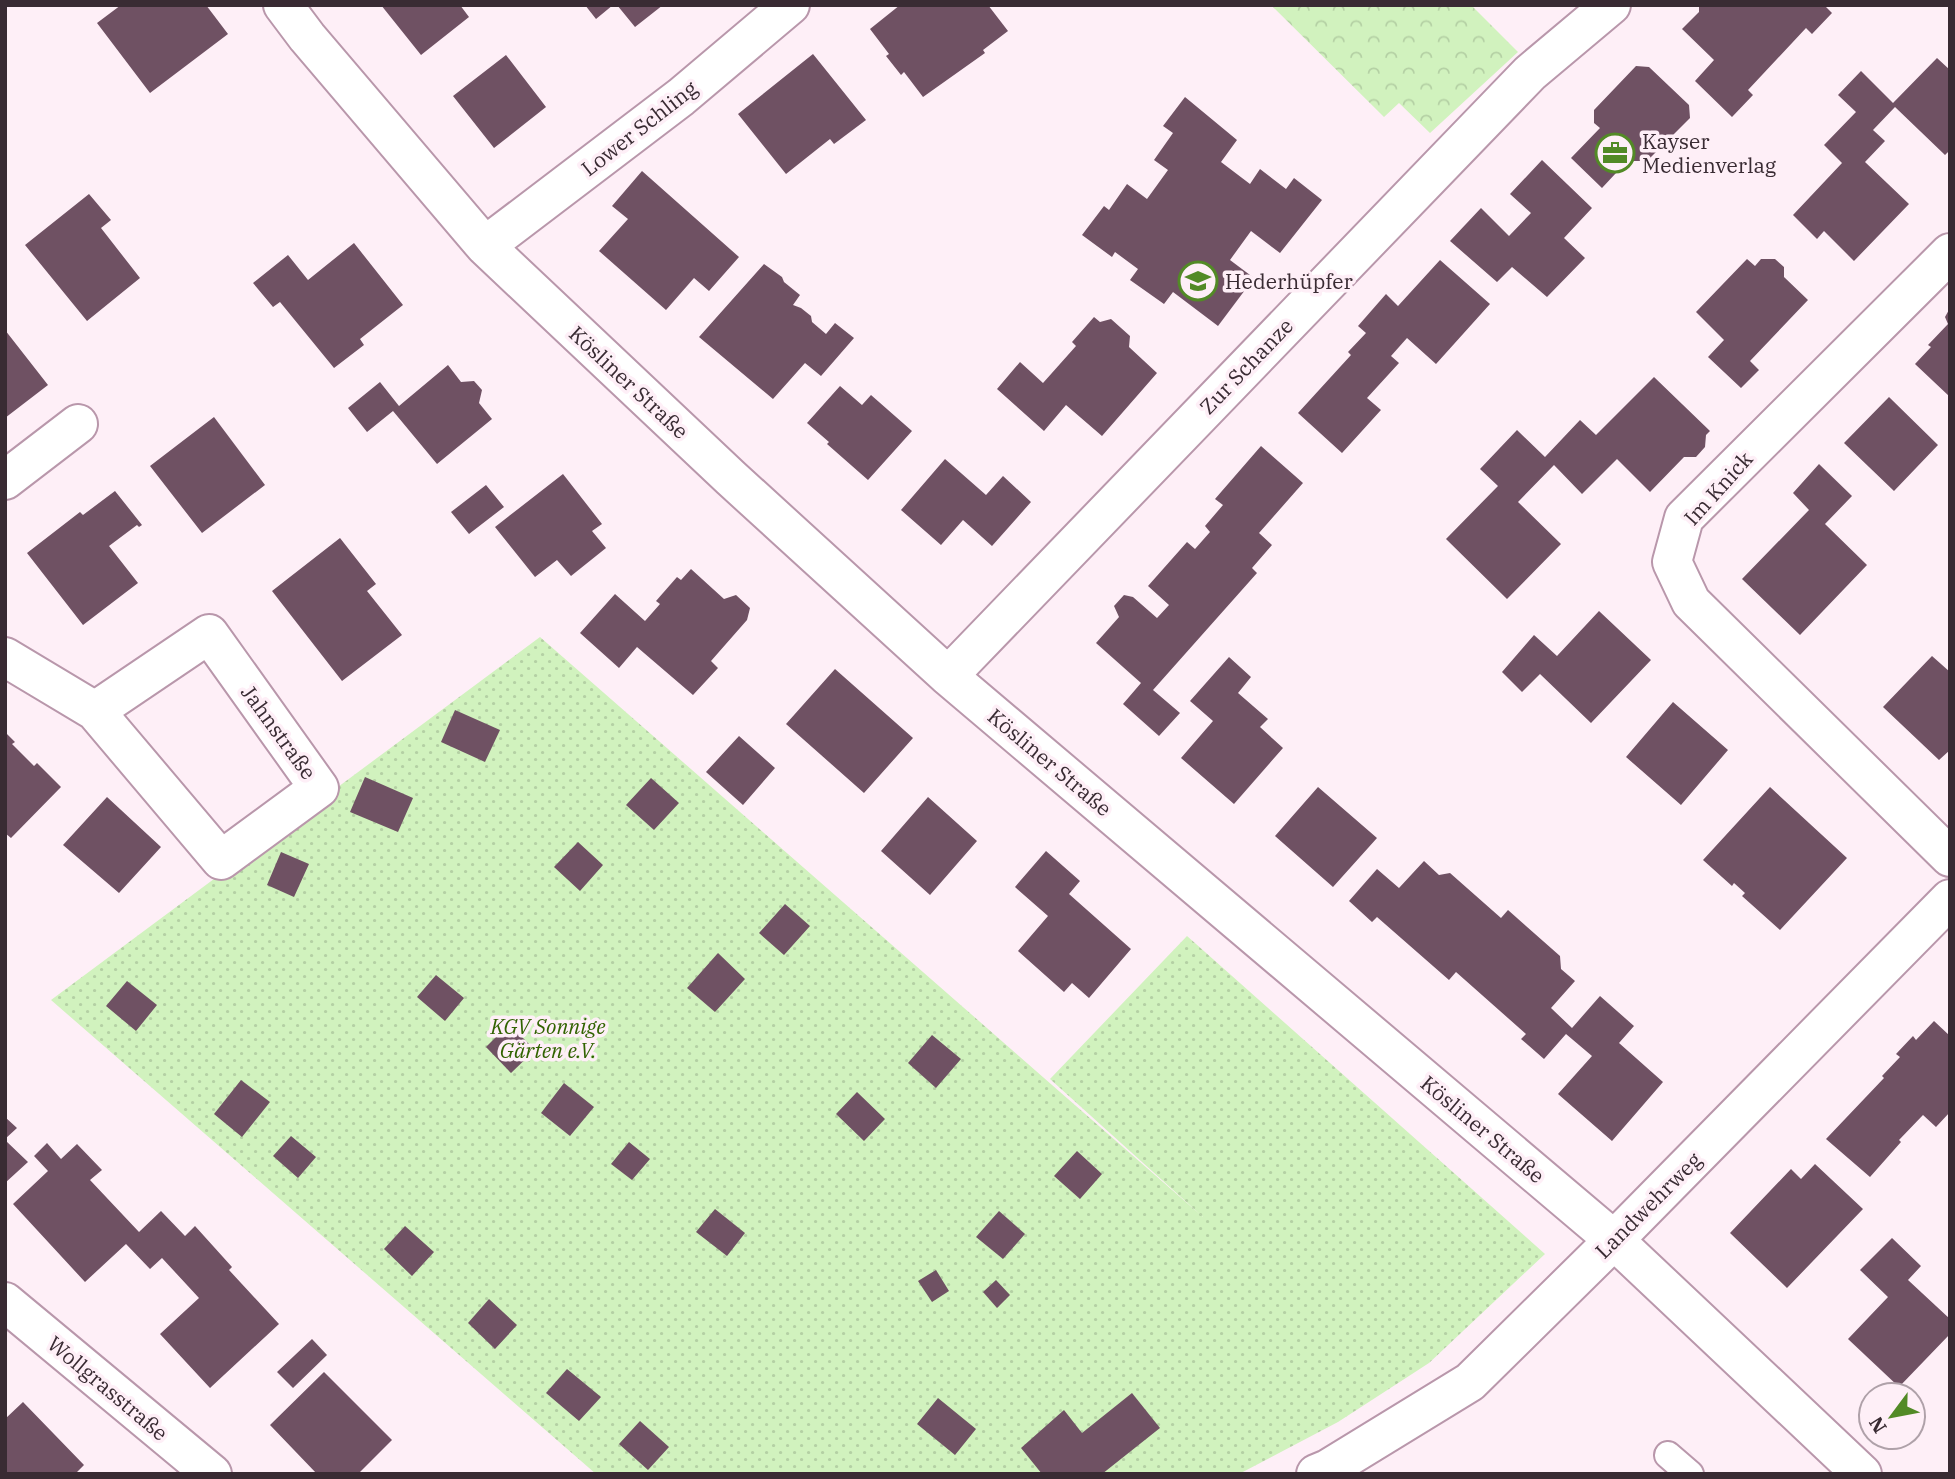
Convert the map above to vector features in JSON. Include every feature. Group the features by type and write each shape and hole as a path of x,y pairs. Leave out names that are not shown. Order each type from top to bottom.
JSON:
{"street":[{"name":"Kösliner Straße","path":"283,5 307,37 485,246 731,478 948,676 1614,1240 1862,1474"},
{"name":"Lower Schling","path":"485,246 681,97 790,5"},
{"name":"Zur Schanze","path":"948,676 1530,73 1611,5"},
{"name":"Im Knick","path":"1950,253 1684,518 1672,562 1691,602 1950,857"},
{"path":"5,480 78,424"},
{"name":"Jahnstraße","path":"5,657 94,712 221,860 319,788 209,634 94,712"},
{"name":"Landwehrweg","path":"1316,1474 1470,1382 1950,899"},
{"name":"Wollgrasstraße","path":"5,1302 212,1474"}],"lane":[{"path":"1668,1455 1690,1474"}],"green space":[{"path":"1271,5 1471,5 1518,52 1430,133 1399,103 1384,117"},
{"name":"KGV Sonnige Gärten e.V.","path":"540,637 1203,1217 1050,1079 1187,936 1545,1254 1429,1363 1338,1422 1239,1474 596,1474 51,1000"}],"building":[{"path":"121,5 206,5 228,34 150,93 97,23"},
{"path":"381,5 460,5 469,17 421,55"},
{"path":"585,5 613,5 596,19"},
{"path":"617,5 663,5 635,27"},
{"path":"900,5 988,5 1008,31 983,50 985,53 923,97 904,72 901,75 886,56 889,54 870,29"},
{"path":"1699,5 1824,5 1832,13 1812,34 1806,28 1748,90 1753,95 1732,117 1695,81 1714,60 1682,29 1699,12"},
{"path":"813,54 866,120 834,144 830,139 786,174 738,114"},
{"path":"506,55 546,107 494,148 453,96"},
{"path":"1937,58 1950,70 1950,150 1945,155 1895,107 1873,130 1885,141 1865,162 1909,204 1854,261 1824,231 1817,239 1793,215 1842,163 1824,145 1856,112 1838,95 1861,71 1893,103"},
{"path":"1636,66 1649,67 1689,105 1690,118 1647,161 1634,161 1630,158 1602,188 1571,158 1600,128 1594,123 1594,110"},
{"path":"1185,97 1237,140 1221,162 1250,184 1260,169 1286,189 1294,178 1322,200 1280,253 1251,231 1230,260 1254,278 1218,326 1173,292 1164,304 1130,280 1138,269 1115,252 1112,257 1082,235 1104,206 1109,210 1127,184 1147,199 1168,170 1154,160 1173,133 1163,126"},
{"path":"1542,160 1592,208 1564,238 1585,258 1547,297 1512,267 1497,282 1450,241 1481,208 1509,236 1531,213 1510,194"},
{"path":"642,171 739,257 709,291 694,278 666,310 599,251 628,219 612,206"},
{"path":"89,194 111,220 101,228 140,278 87,321 25,245"},
{"path":"354,243 403,305 360,339 364,345 334,368 280,302 273,307 253,283 288,255 308,280"},
{"path":"1747,259 1755,266 1761,259 1775,259 1784,267 1784,277 1808,300 1750,361 1759,370 1741,388 1708,357 1724,340 1696,312"},
{"path":"1440,260 1490,304 1436,364 1407,338 1391,356 1399,363 1367,398 1381,410 1342,453 1298,413 1351,355 1348,352 1366,333 1358,326 1386,294 1398,306"},
{"path":"764,264 800,295 793,305 811,316 812,322 826,334 835,323 854,338 821,376 805,363 773,399 699,337"},
{"path":"1950,308 1950,397 1915,364 1948,324 1945,317"},
{"path":"1094,317 1100,322 1111,319 1130,336 1129,347 1157,373 1102,436 1066,405 1044,431 997,389 1020,362 1043,383 1076,346 1072,342"},
{"path":"5,330 48,385 5,418"},
{"path":"448,365 461,382 474,381 482,390 479,403 492,419 437,464 393,411 367,432 348,408 380,382 399,406"},
{"path":"1654,377 1710,431 1706,435 1705,447 1696,457 1684,457 1650,492 1617,459 1582,494 1554,465 1518,502 1561,544 1507,599 1446,539 1498,486 1480,469 1517,430 1545,457 1580,420 1596,435"},
{"path":"840,386 862,405 871,395 912,431 868,480 807,423"},
{"path":"1889,397 1938,445 1894,491 1844,443"},
{"path":"214,417 265,485 202,533 150,466"},
{"path":"1261,446 1303,483 1259,533 1272,545 1252,568 1257,573 1153,690 1180,713 1159,736 1123,704 1141,683 1096,643 1119,617 1114,606 1124,595 1133,597 1157,618 1169,605 1148,586 1187,542 1195,549 1210,532 1205,526 1223,505 1215,499"},
{"path":"945,459 986,495 1003,476 1031,502 992,546 963,520 941,545 901,510"},
{"path":"1819,464 1852,496 1825,524 1867,565 1800,635 1742,579 1809,510 1793,493"},
{"path":"563,474 602,524 592,531 606,548 571,576 557,560 535,577 495,527"},
{"path":"486,485 504,507 469,534 451,512"},
{"path":"115,491 142,525 137,525 109,546 138,583 83,625 27,553 80,512 83,515"},
{"path":"340,538 376,584 367,591 402,635 342,681 272,591"},
{"path":"691,569 724,599 736,595 750,608 747,620 711,661 718,668 693,695 637,647 619,668 580,633 615,594 645,621 660,604 656,601 677,577 681,580"},
{"path":"1599,611 1651,660 1591,723 1540,674 1522,692 1502,672 1534,635 1557,656"},
{"path":"1932,656 1950,672 1950,750 1939,760 1883,707"},
{"path":"1229,657 1251,677 1238,693 1268,719 1260,727 1283,748 1234,804 1181,758 1213,721 1190,701"},
{"path":"835,669 913,738 864,793 786,724"},
{"path":"1673,702 1728,750 1681,805 1626,757"},
{"path":"455,710 500,730 485,762 441,742"},
{"path":"5,732 15,742 12,744 34,766 37,763 61,787 11,838 5,833"},
{"path":"739,736 775,768 743,805 706,772"},
{"path":"365,777 413,798 398,832 350,812"},
{"path":"651,778 679,803 654,830 626,805"},
{"path":"1318,787 1377,838 1333,887 1275,836"},
{"path":"1770,787 1847,858 1780,930 1742,896 1745,893 1734,883 1732,886 1703,860"},
{"path":"107,797 161,847 119,893 63,845"},
{"path":"928,797 977,841 930,895 881,851"},
{"path":"578,842 603,865 580,891 554,867"},
{"path":"1046,851 1080,881 1069,894 1131,949 1089,998 1072,983 1064,992 1018,951 1048,916 1015,887"},
{"path":"281,852 309,864 294,897 267,885"},
{"path":"1424,861 1439,875 1450,873 1501,918 1508,910 1560,956 1561,969 1575,981 1551,1008 1572,1028 1600,996 1634,1026 1619,1043 1663,1082 1612,1141 1558,1094 1592,1056 1566,1034 1544,1059 1521,1039 1526,1034 1456,972 1449,980 1377,917 1372,922 1349,901 1377,869 1399,888"},
{"path":"785,904 810,926 784,955 759,933"},
{"path":"718,953 745,979 715,1012 687,988"},
{"path":"436,975 464,998 445,1021 417,997"},
{"path":"127,981 157,1005 136,1031 106,1006"},
{"path":"1934,1021 1950,1036 1950,1112 1936,1127 1923,1115 1870,1177 1826,1139 1884,1078 1882,1076 1900,1057 1896,1054 1913,1036 1916,1040"},
{"path":"509,1024 535,1050 511,1073 486,1047"},
{"path":"932,1035 961,1059 936,1088 908,1063"},
{"path":"241,1080 270,1102 242,1137 214,1114"},
{"path":"564,1083 594,1107 570,1136 541,1113"},
{"path":"857,1092 885,1119 864,1141 836,1114"},
{"path":"5,1117 17,1128 5,1139"},
{"path":"291,1136 316,1157 298,1178 273,1156"},
{"path":"5,1140 28,1162 5,1183"},
{"path":"629,1142 650,1159 632,1180 611,1164"},
{"path":"47,1143 61,1159 77,1144 102,1170 90,1180 139,1232 161,1211 185,1236 195,1226 232,1267 229,1270 279,1324 210,1388 160,1334 199,1298 162,1258 150,1269 126,1244 85,1282 13,1204 48,1171 34,1156"},
{"path":"1077,1151 1102,1174 1080,1199 1054,1176"},
{"path":"1815,1164 1863,1209 1787,1288 1730,1233 1791,1169 1801,1179"},
{"path":"715,1209 745,1233 727,1256 696,1232"},
{"path":"999,1211 1025,1234 1003,1259 976,1237"},
{"path":"405,1226 434,1252 412,1276 384,1249"},
{"path":"1892,1238 1921,1266 1908,1280 1950,1319 1950,1334 1905,1381 1893,1381 1848,1339 1888,1297 1860,1270"},
{"path":"936,1270 949,1291 932,1302 918,1281"},
{"path":"996,1280 1010,1295 997,1308 983,1292"},
{"path":"489,1299 517,1325 495,1349 468,1323"},
{"path":"312,1339 327,1355 293,1388 277,1372"},
{"path":"567,1369 601,1397 579,1421 546,1393"},
{"path":"324,1372 392,1440 358,1474 317,1474 270,1425"},
{"path":"1132,1393 1160,1428 1102,1474 1042,1474 1021,1448 1064,1410 1082,1433"},
{"path":"938,1398 976,1429 955,1455 917,1424"},
{"path":"23,1402 84,1465 75,1474 5,1474 5,1419"},
{"path":"640,1421 669,1447 648,1470 619,1444"}],"place":[{"name":"Kayser Medienverlag","path":"1615,153"},
{"name":"Hederhüpfer","path":"1198,281"}]}
